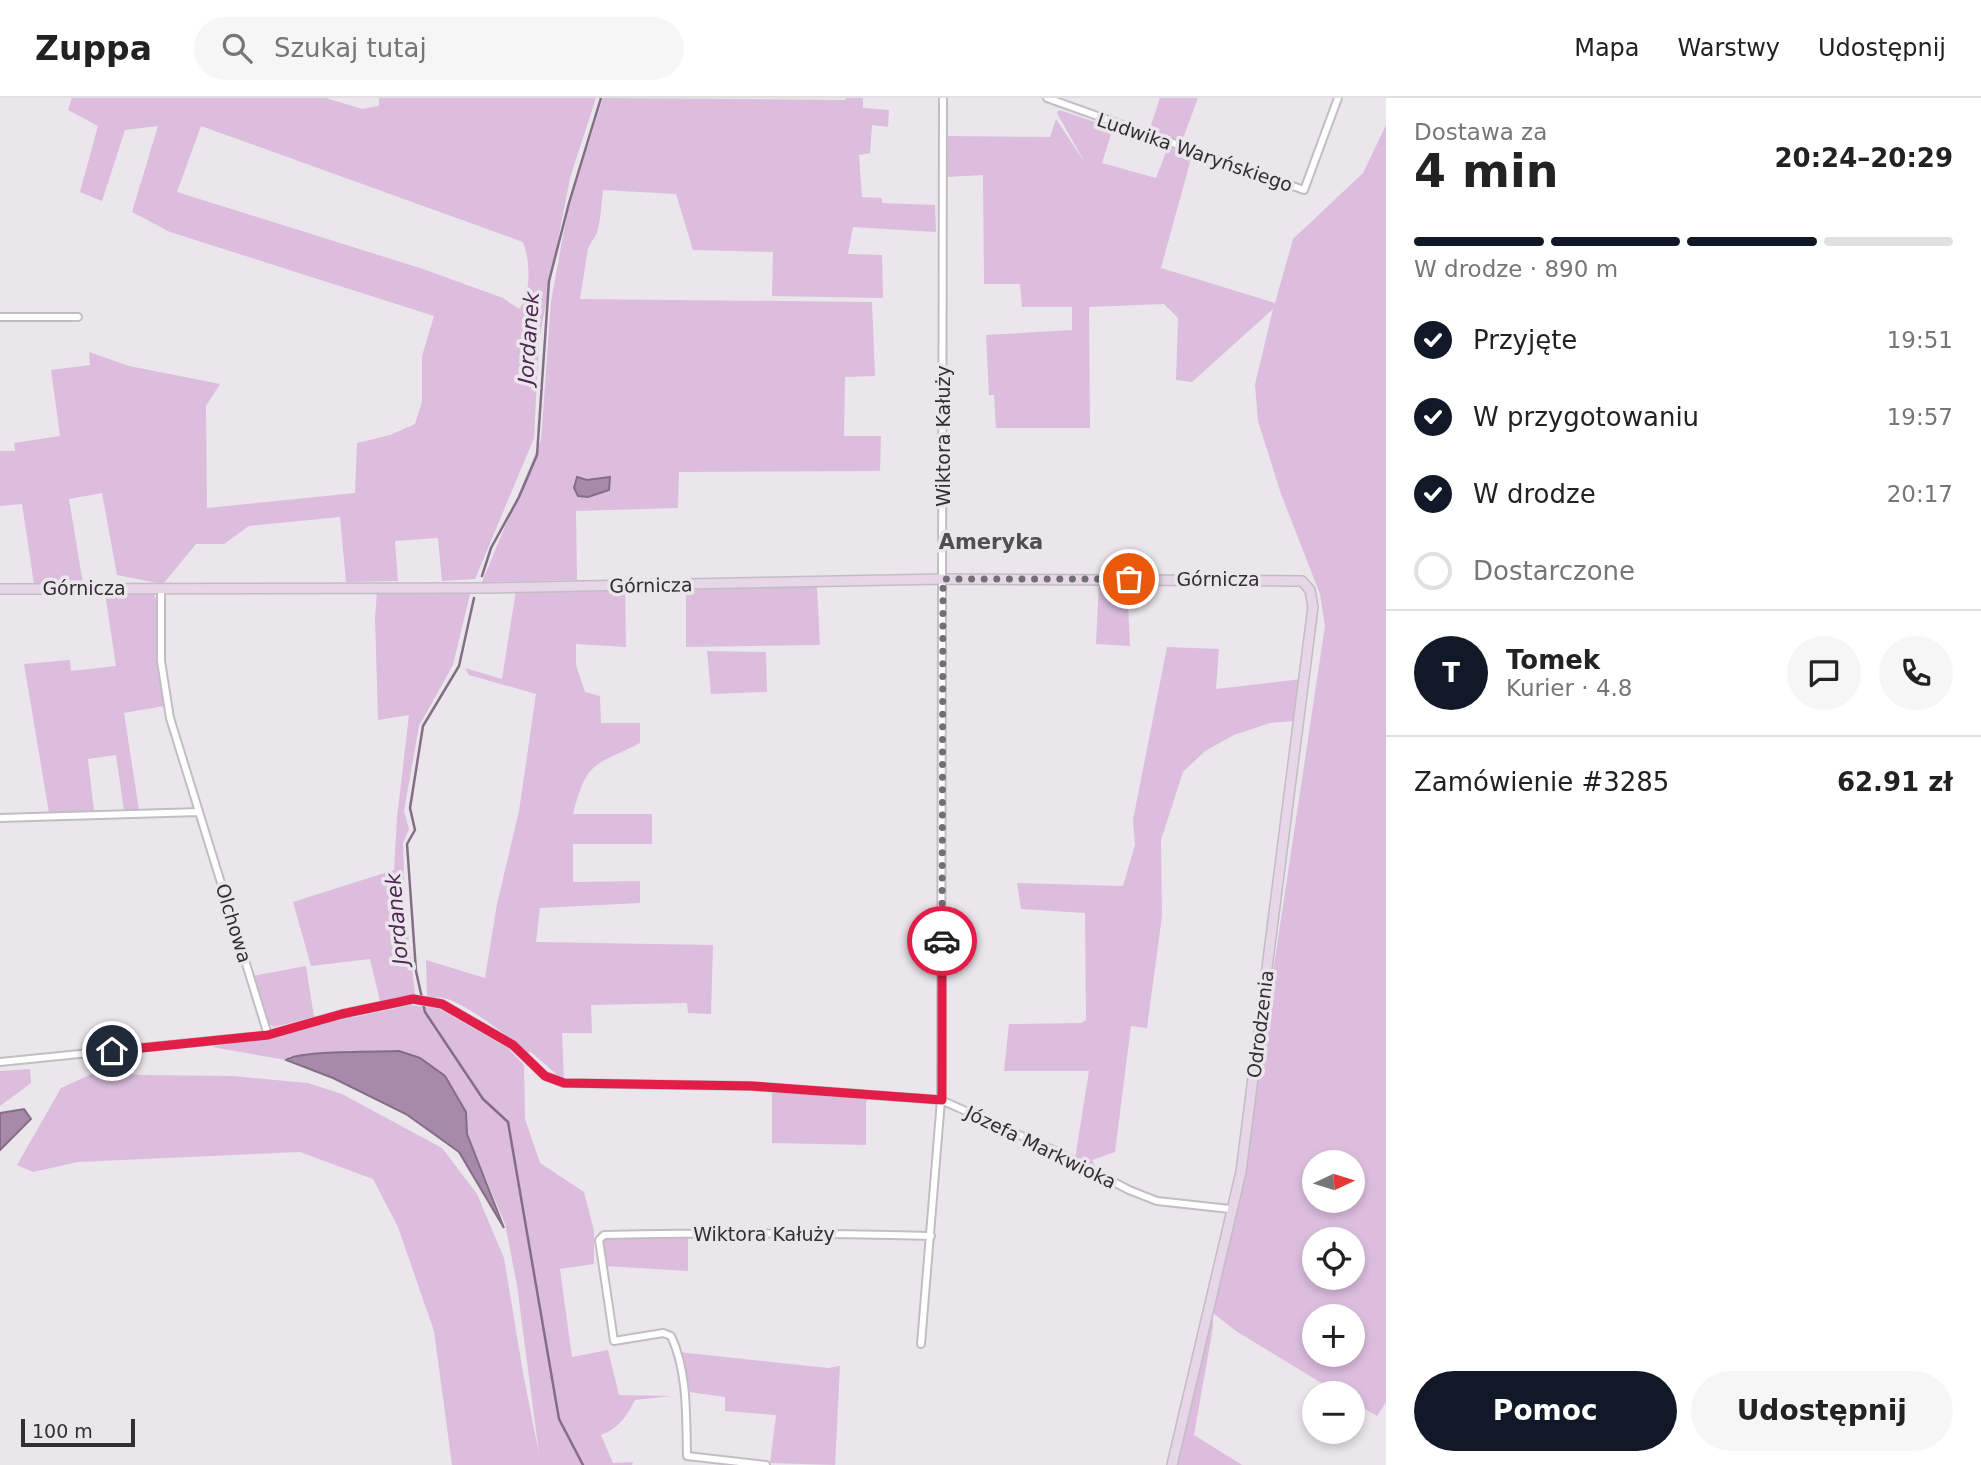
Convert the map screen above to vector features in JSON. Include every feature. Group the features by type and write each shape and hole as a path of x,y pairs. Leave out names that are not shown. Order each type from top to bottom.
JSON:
{"street":[{"name":"Wiktora Kałuży","path":"921,1344 942,1100 943,98"},
{"name":"Ludwika Waryńskiego","path":"1046,98 1304,190 1338,98"},
{"path":"0,317 78,317"},
{"name":"Górnicza","path":"0,589 488,588 943,579 1302,581"},
{"name":"Odrodzenia","path":"1172,1465 1230,1209 1241,1172 1313,607 1310,590 1302,581"},
{"name":"Olchowa","path":"161,588 161,661 170,718 268,1035"},
{"path":"0,818 199,812"},
{"name":"Józefa Markwioka","path":"0,1062 268,1035 342,1014 416,1000 427,1001 442,1004 513,1045 545,1076 564,1083 752,1086 942,1100 1054,1150 1129,1190 1157,1201 1230,1209"},
{"name":"Wiktora Kałuży","path":"766,1465 687,1456 685,1394 676,1346 671,1336 663,1333 614,1341 599,1240 604,1235 725,1233 931,1236"}],"shaded area":[{"path":"72,98 326,98 362,109 379,106 379,98 596,98 570,178 539,340 534,438 475,579 442,581 438,538 395,541 398,581 346,582 340,517 249,526 224,544 196,544 163,584 117,575 102,493 69,499 83,584 34,584 22,504 0,506 0,451 15,451 14,443 60,436 51,370 90,365 89,352 129,366 220,384 206,406 207,508 355,493 357,443 390,435 415,424 422,402 422,356 434,316 170,232 132,212 158,126 125,130 102,201 80,192 98,126 68,110","holes":["201,126 523,242 527,258 528,286 519,309 503,298 423,269 177,192"]},
{"path":"603,98 863,98 863,108 889,110 888,127 872,125 870,153 859,155 862,197 882,198 882,203 935,205 936,232 853,227 848,254 882,255 883,298 772,296 773,252 693,250 676,194 603,190 600,219 597,233 588,248 580,299 872,302 875,376 845,377 844,436 881,436 880,471 679,472 678,508 576,511 577,580 482,582 541,440 551,301 568,209"},
{"path":"1160,98 1198,98 1182,141 1149,131"},
{"path":"1059,110 1113,128 1102,163 1156,178 1168,147 1192,155 1161,268 1275,303 1293,239 1363,173 1386,125 1386,1402 1377,1416 1365,1409 1365,1381 1318,1381 1236,1331 1213,1313 1232,1216 1235,1225 1325,626 1320,594 1281,494 1258,421 1255,384 1273,309 1192,382 1176,380 1178,318 1164,304 1089,307 1090,428 996,428 994,395 989,395 986,335 1072,330 1072,307 1022,307 1020,284 984,284 983,175 947,177 948,136 1050,137 1056,119 1085,163 1057,113"},
{"path":"577,477 587,480 610,477 609,490 588,497 578,496 574,488"},
{"path":"1127,582 1130,646 1096,644 1099,583"},
{"path":"625,587 626,647 576,644 576,665 585,692 600,696 601,723 640,723 640,743 594,767 583,784 573,814 652,814 652,844 573,844 573,882 640,881 640,903 540,908 536,942 713,945 711,1014 688,1013 687,1003 591,1005 592,1033 562,1033 564,1081 531,1052 524,1053 475,1013 444,998 427,998 426,960 485,978 497,904 519,811 536,694 469,675 465,668 502,679 516,590"},
{"path":"686,587 817,587 820,645 686,647"},
{"path":"471,590 453,665 419,726 404,811 409,829 403,843 405,907 415,994 380,1001 370,959 311,966 293,902 394,870 409,715 378,720 375,618 377,592"},
{"path":"153,592 158,604 156,653 164,706 124,713 139,810 124,811 116,755 88,759 94,811 49,813 24,664 70,660 71,671 116,666 105,594"},
{"path":"1167,647 1219,649 1216,689 1301,679 1295,721 1270,723 1234,735 1205,751 1183,772 1161,840 1162,916 1147,1028 1131,1026 1115,1152 1092,1160 1097,1169 1075,1159 1089,1071 1004,1071 1009,1024 1081,1023 1086,1020 1085,913 1021,909 1017,883 1123,886 1135,845 1133,820"},
{"path":"707,651 766,652 767,692 711,694"},
{"path":"306,966 314,1017 274,1027 269,1024 253,976"},
{"path":"411,1005 440,1009 508,1048 524,1065 525,1119 540,1163 584,1192 594,1231 594,1264 560,1269 572,1357 608,1350 619,1395 671,1396 635,1400 621,1421 601,1435 613,1463 633,1462 632,1465 452,1465 434,1331 398,1227 373,1179 300,1152 78,1162 33,1172 17,1165 61,1088 98,1071 143,1075 233,1076 308,1083 342,1094 442,1148 477,1194 504,1258 539,1454 517,1285 505,1224 467,1134 466,1112 290,1056 286,1060 212,1047"},
{"path":"399,1051 420,1058 445,1076 466,1112 467,1134 504,1228 459,1152 406,1114 333,1078 286,1060 322,1053"},
{"path":"30,1069 31,1083 0,1106 0,1071"},
{"path":"772,1092 869,1098 866,1102 866,1145 772,1143"},
{"path":"24,1109 31,1119 0,1150 0,1113"},
{"path":"688,1236 688,1271 604,1266 602,1242 605,1237"},
{"path":"1210,1318 1213,1319 1213,1327 1194,1435 1242,1465 1176,1465"},
{"path":"679,1352 828,1368 840,1366 835,1465 770,1463 776,1415 725,1411 725,1397 689,1392"}],"waterway":[{"name":"Jordanek","path":"482,576 491,548 519,497 537,455 549,281 601,98"},
{"name":"Jordanek","path":"474,598 459,666 423,726 410,808 415,830 407,844 416,971 425,1012 483,1099 508,1122 559,1419 583,1465"}],"way so far":[{"path":"942,941 943,579 1129,579"}],"district":[{"name":"Ameryka","path":"991,542"}],"route":[{"path":"112,1051 268,1035 342,1014 413,999 442,1004 513,1045 545,1076 564,1083 752,1086 942,1100 942,941"}]}
